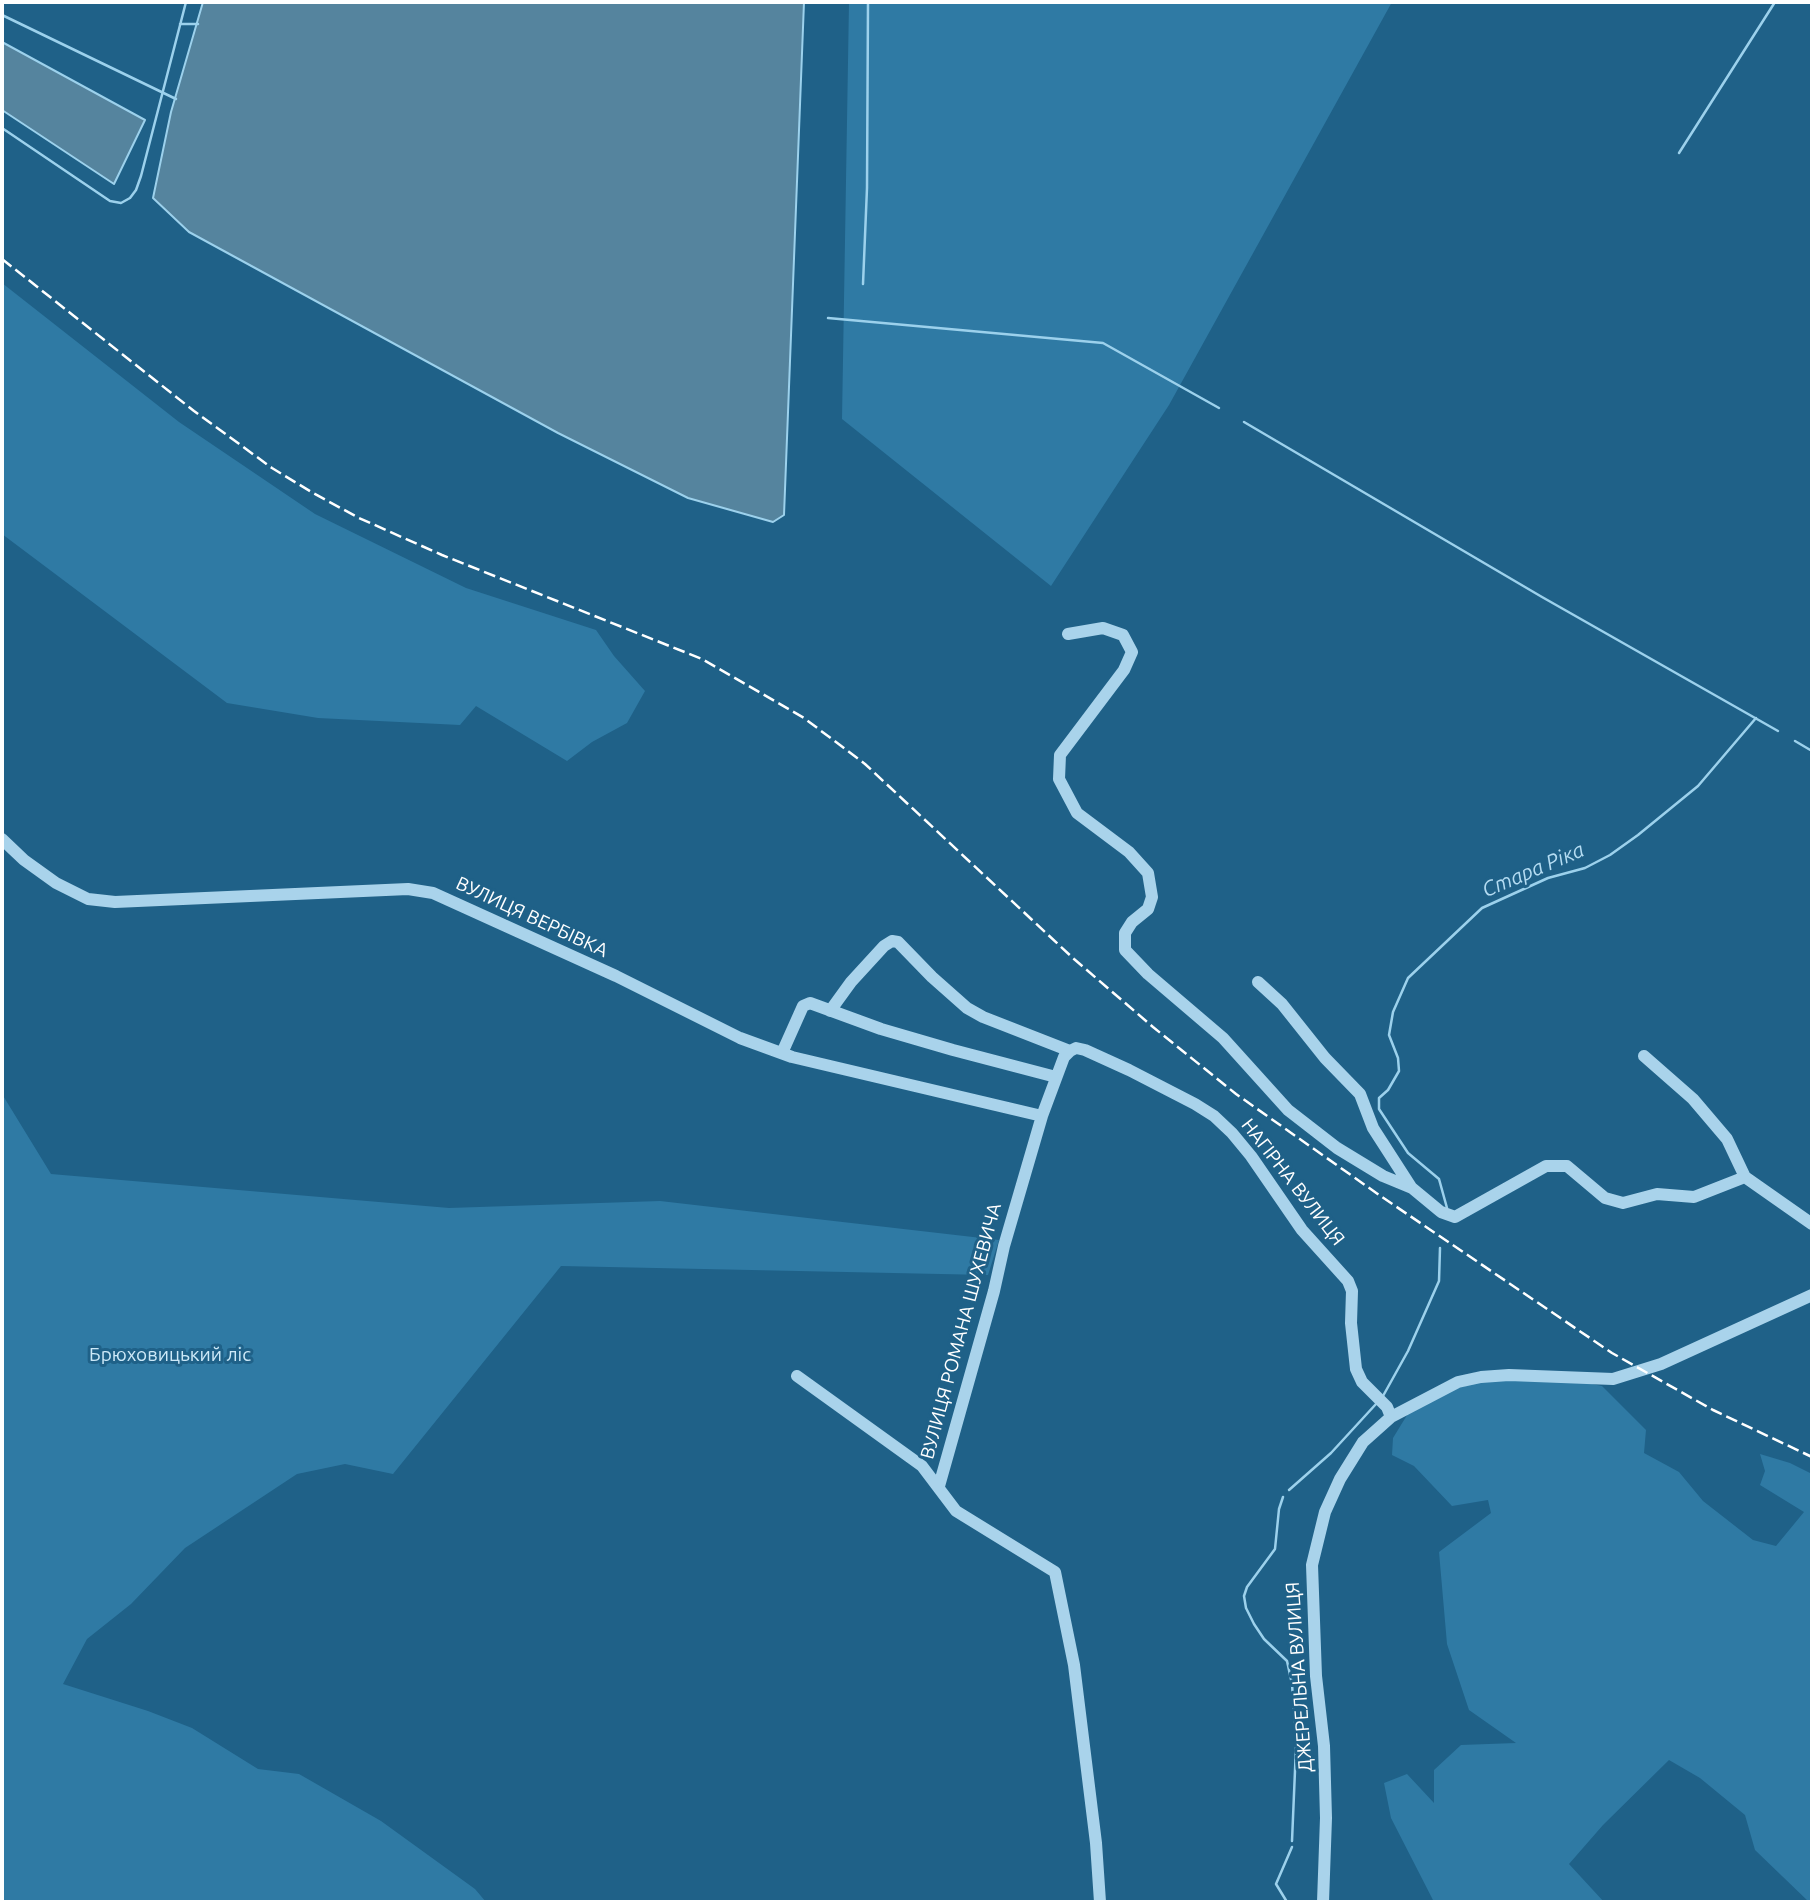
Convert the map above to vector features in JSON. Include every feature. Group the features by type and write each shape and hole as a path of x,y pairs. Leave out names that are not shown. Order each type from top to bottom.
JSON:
{"street":[{"path":"1068,634 1103,628 1123,635 1132,652 1124,670 1060,755 1059,779 1077,813 1129,852 1148,873 1152,897 1148,909 1132,922 1125,933 1125,950 1148,974 1223,1038 1288,1110 1337,1148 1383,1175 1412,1188 1441,1212 1455,1217 1546,1166 1567,1166 1605,1198 1623,1203 1657,1194 1694,1197 1745,1177"},
{"name":"ВУЛИЦЯ ВЕРБІВКА","path":"2,839 24,860 56,883 88,899 115,902 408,889 433,893 616,976 740,1038 782,1053 1042,1116"},
{"name":"НАГІРНА ВУЛИЦЯ","path":"830,1011 851,982 892,940 898,942 967,1008 983,1017 1070,1051 1076,1048 1085,1050 1129,1070 1214,1116 1251,1156 1302,1230 1348,1281 1352,1292 1351,1323 1356,1370 1362,1382 1389,1412"},
{"path":"1258,982 1282,1004 1325,1058 1360,1094 1373,1128 1412,1188"},
{"path":"782,1053 803,1006 810,1003 953,1050 1056,1077"},
{"name":"ВУЛИЦЯ РОМАНА ШУХЕВИЧА","path":"1070,1051 1064,1057 1042,1116 939,1486 956,1511 1055,1572 1074,1665 1096,1843 1100,1902"},
{"path":"1644,1056 1693,1099 1727,1139 1745,1177 1812,1224"},
{"path":"1807,1298 1812,1310"},
{"name":"ДЖЕРЕЛЬНА ВУЛИЦЯ","path":"1323,1902 1326,1818 1324,1746 1316,1676 1312,1565 1325,1512 1340,1479 1363,1442 1389,1412 1468,1379 1509,1376 1613,1380 1661,1364 1807,1298"},
{"path":"797,1376 922,1466 939,1486"}],"green space":[{"path":"849,2 1392,2 1169,405 1051,586 842,419"},
{"path":"2,283 179,422 315,514 466,588 596,630 614,656 645,691 627,723 592,742 567,761 476,706 460,725 318,718 227,703 2,534"},
{"name":"Брюховицький ліс","path":"2,1094 51,1174 449,1208 660,1201 999,1240 988,1275 561,1266 393,1474 345,1464 297,1474 185,1548 131,1604 87,1639 63,1684 192,1728 258,1769 299,1774 381,1821 475,1889 486,1902 2,1902"},
{"path":"1566,1379 1602,1386 1646,1430 1644,1453 1679,1472 1703,1501 1753,1540 1776,1546 1804,1512 1760,1485 1765,1471 1760,1454 1790,1463 1812,1474 1812,1902 1755,1850 1745,1815 1700,1778 1669,1760 1603,1825 1569,1864 1604,1902 1434,1902 1391,1818 1384,1783 1407,1774 1434,1803 1434,1770 1461,1745 1516,1743 1469,1710 1447,1644 1439,1552 1491,1513 1488,1500 1452,1506 1414,1466 1392,1455 1393,1438 1412,1407 1466,1380"}],"shaded area":[{"path":"203,2 804,2 784,515 773,522 688,498 558,433 189,232 153,198 171,112"},
{"path":"2,42 145,120 114,184 2,110"}],"waterway":[{"path":"2,128 110,201 121,203 130,198 141,176 186,2"},
{"path":"863,284 867,188 868,2"},
{"path":"1679,153 1775,2"},
{"path":"2,15 176,99"},
{"path":"180,24 198,24"},
{"path":"828,318 1103,343 1219,408"},
{"path":"1244,422 1542,597 1778,731"},
{"name":"Стара Ріка","path":"1447,1208 1439,1179 1408,1153 1379,1109 1379,1098 1388,1090 1399,1071 1398,1058 1389,1035 1393,1012 1408,978 1482,908 1548,878 1585,868 1610,855 1638,835 1698,786 1756,718"},
{"path":"1795,741 1812,751"},
{"name":"Стара Ріка","path":"1383,1396 1408,1351 1439,1281 1440,1248"},
{"name":"Стара Ріка","path":"1289,1490 1331,1453 1376,1404"},
{"name":"Стара Ріка","path":"1283,1497 1279,1509 1275,1549 1247,1587 1244,1596 1246,1608 1254,1624 1264,1639 1287,1661 1292,1684 1296,1744"},
{"name":"Стара Ріка","path":"1292,1841 1296,1747"},
{"name":"Стара Ріка","path":"1287,1902 1276,1884 1292,1847"}],"railway":[{"path":"2,259 194,411 272,468 313,493 359,518 442,555 702,659 804,718 865,764 1074,959 1236,1094 1612,1353 1713,1410 1812,1457"}]}
